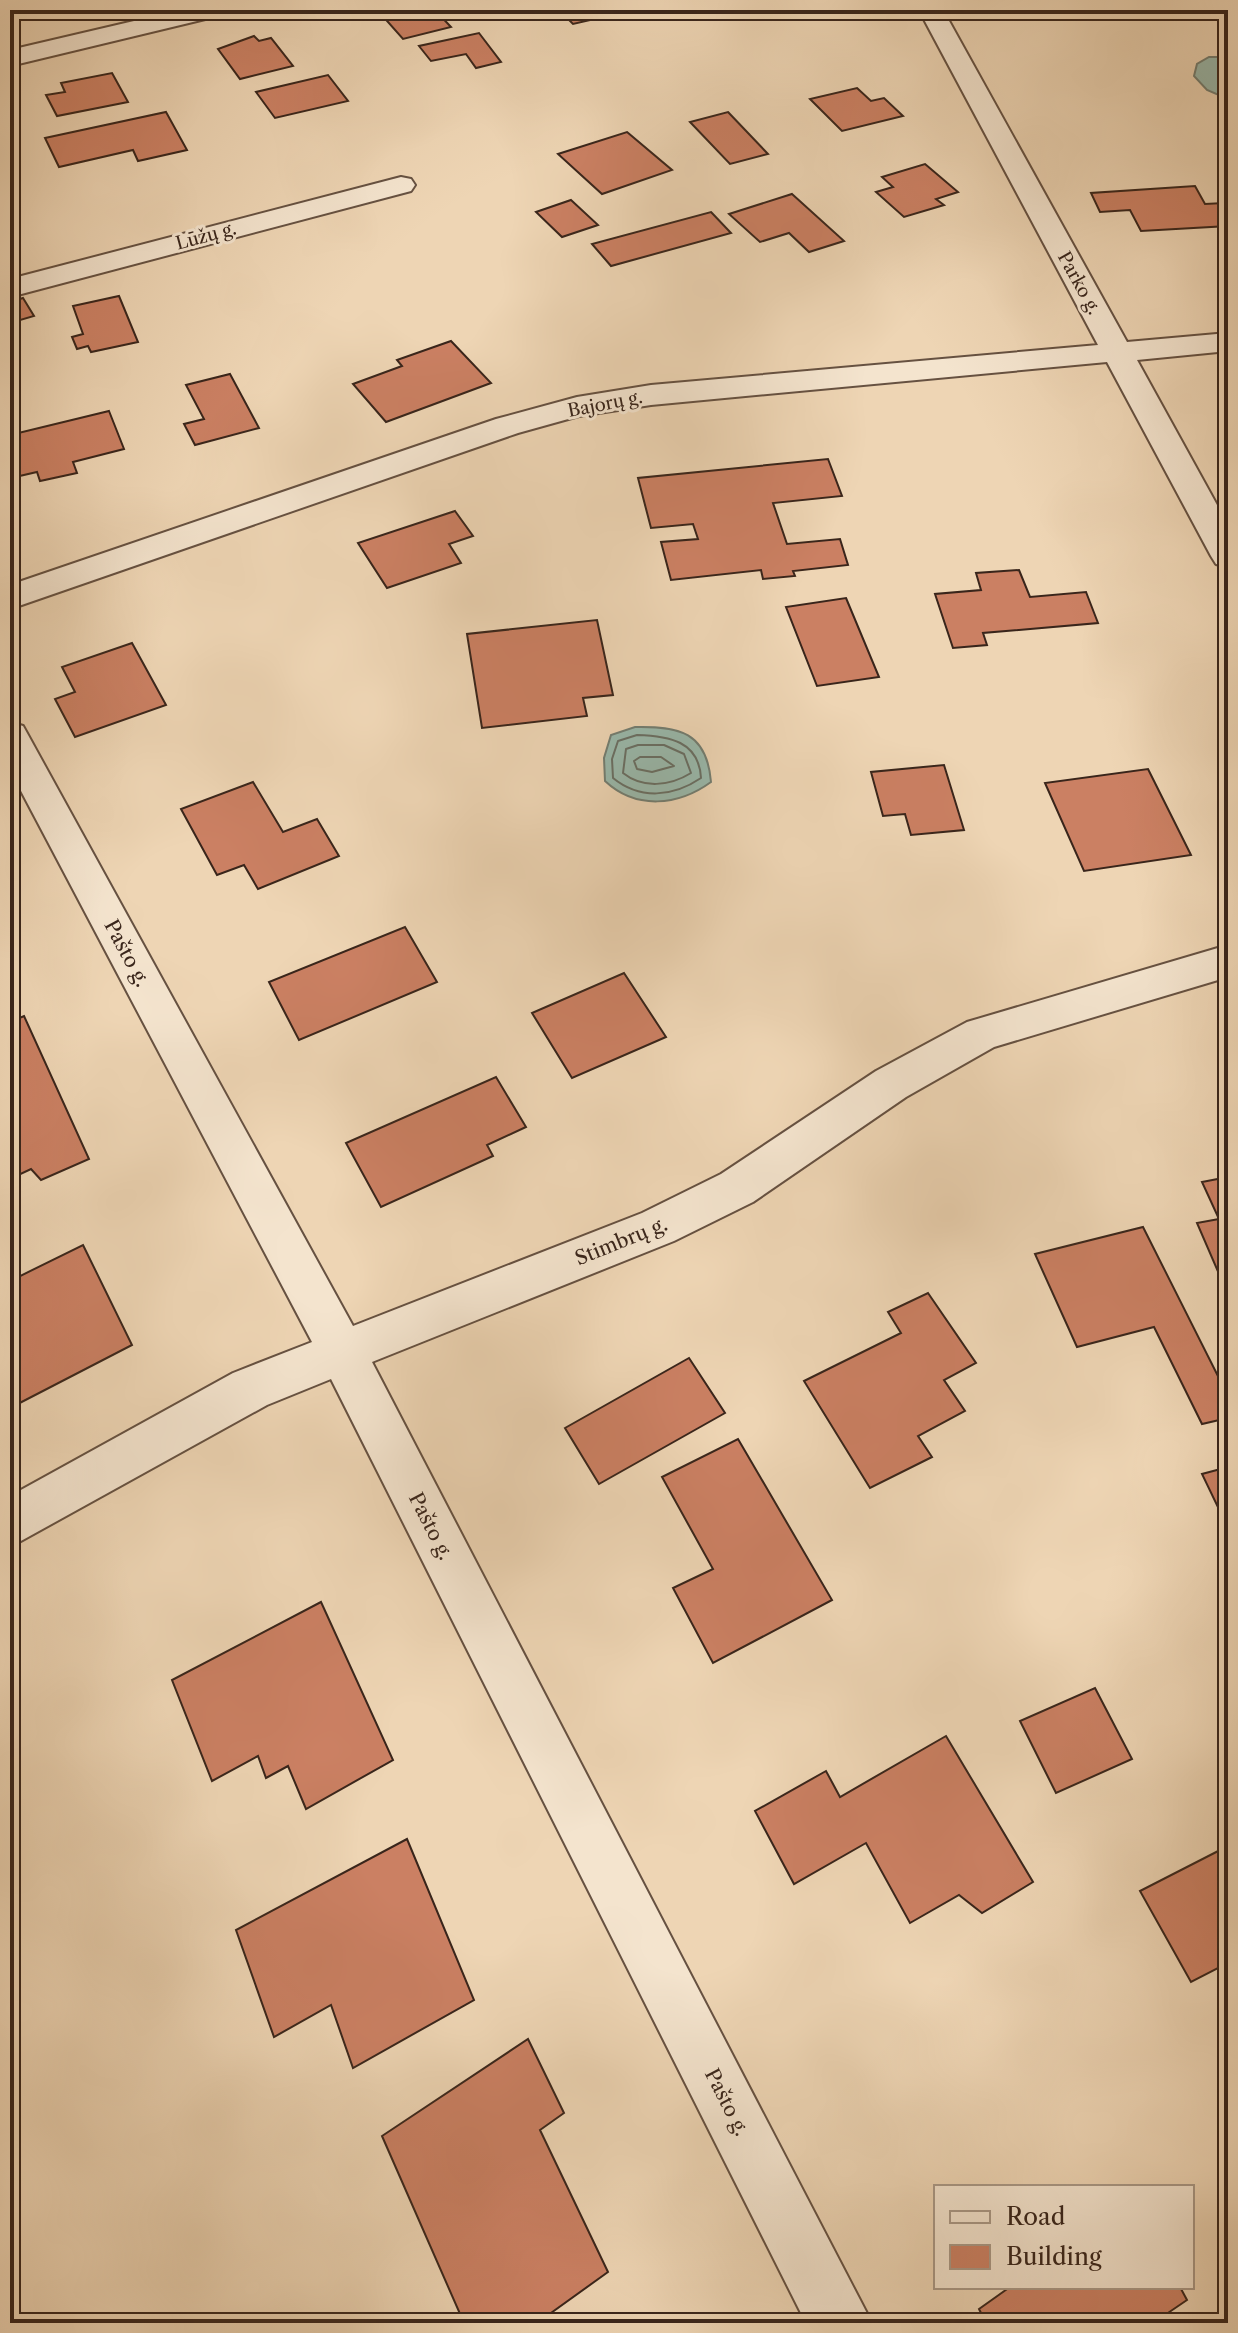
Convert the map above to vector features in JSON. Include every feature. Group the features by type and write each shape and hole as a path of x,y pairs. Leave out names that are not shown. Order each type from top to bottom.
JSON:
{"street":[{"path":"10,58 213,10"},
{"name":"Parko g.","path":"931,10 1228,556"},
{"name":"Lūžų g.","path":"10,288 401,185"},
{"name":"Bajorų g.","path":"10,597 507,426 577,407 732,386 1228,342"},
{"name":"Pašto g.","path":"10,735 341,1350 840,2323"},
{"name":"Stimbrų g.","path":"10,1523 250,1389 341,1350 658,1227 737,1188 891,1084 982,1034 1228,961"}],"water":[{"path":"1209,57 1228,57 1228,99 1207,90 1194,76 1197,64"},
{"path":"635,727 665,728 688,735 704,752 711,782 671,800 643,800 617,790 605,781 604,758 611,735"}],"building":[{"path":"435,10 451,27 403,39 380,13"},
{"path":"559,10 613,10 617,14 573,24"},
{"path":"479,33 501,62 476,68 466,54 431,61 419,46"},
{"path":"254,36 259,41 271,38 293,66 240,79 218,49"},
{"path":"112,73 128,102 57,116 46,95 65,92 61,83"},
{"path":"328,75 348,101 275,118 256,92"},
{"path":"857,88 871,101 884,98 903,116 842,131 810,99"},
{"path":"166,112 187,150 138,161 133,150 59,167 45,138"},
{"path":"728,112 768,154 730,164 690,122"},
{"path":"627,132 672,170 602,194 558,154"},
{"path":"925,164 958,192 936,199 944,205 904,217 876,192 893,187 882,177"},
{"path":"1195,186 1205,204 1224,203 1228,226 1141,231 1130,210 1100,212 1091,193"},
{"path":"792,194 844,241 809,252 789,233 760,242 729,214"},
{"path":"571,200 598,225 562,237 536,212"},
{"path":"711,212 731,233 611,266 592,244"},
{"path":"119,296 138,342 91,352 88,346 77,349 72,337 83,334 73,306"},
{"path":"23,298 34,316 10,323 10,302"},
{"path":"451,341 491,383 386,422 353,384 402,366 397,360"},
{"path":"230,374 259,428 195,445 184,424 204,419 186,385"},
{"path":"109,411 124,449 73,462 77,473 40,481 37,472 11,478 10,435"},
{"path":"828,459 842,496 773,503 787,544 840,539 848,565 793,571 795,576 763,579 761,570 671,580 661,542 698,539 693,524 651,528 638,478"},
{"path":"455,511 473,536 449,544 461,563 387,588 358,543"},
{"path":"1019,570 1030,597 1086,592 1098,623 983,633 987,645 953,648 935,594 981,590 976,573"},
{"path":"846,598 879,677 817,686 786,607"},
{"path":"597,620 613,695 583,698 587,716 482,728 467,634"},
{"path":"132,643 166,705 75,737 55,699 75,692 62,667"},
{"path":"944,765 964,830 911,835 905,814 883,816 871,772"},
{"path":"1148,769 1191,855 1084,871 1045,783"},
{"path":"253,782 283,832 317,819 339,856 258,889 244,865 217,875 181,809"},
{"path":"405,927 437,982 299,1040 269,982"},
{"path":"624,973 666,1037 572,1078 532,1013"},
{"path":"24,1016 89,1159 41,1180 31,1169 10,1179 10,1022"},
{"path":"496,1077 526,1127 487,1145 493,1156 381,1207 346,1143"},
{"path":"1228,1177 1226,1290 1197,1223 1219,1219 1202,1182"},
{"path":"1143,1227 1228,1396 1228,1418 1202,1424 1154,1327 1077,1347 1035,1254"},
{"path":"83,1245 132,1345 10,1408 10,1281"},
{"path":"928,1293 976,1363 944,1380 965,1411 918,1436 932,1457 870,1488 804,1381 901,1333 888,1312"},
{"path":"689,1358 725,1413 599,1484 565,1428"},
{"path":"738,1439 832,1600 713,1663 673,1588 713,1569 662,1477"},
{"path":"1228,1467 1228,1528 1202,1474"},
{"path":"321,1602 393,1760 306,1809 288,1766 266,1778 258,1756 212,1781 172,1680"},
{"path":"1095,1688 1132,1759 1056,1793 1020,1721"},
{"path":"946,1736 1033,1882 982,1913 959,1895 910,1923 866,1843 794,1884 755,1811 826,1771 840,1797"},
{"path":"407,1839 474,2000 353,2068 331,2005 274,2037 236,1930"},
{"path":"1228,1846 1228,1963 1191,1982 1140,1891"},
{"path":"528,2039 564,2113 540,2130 608,2272 537,2323 464,2323 382,2136"},
{"path":"1007,2289 1181,2289 1187,2300 1162,2317 1165,2323 986,2323 979,2309"}]}
